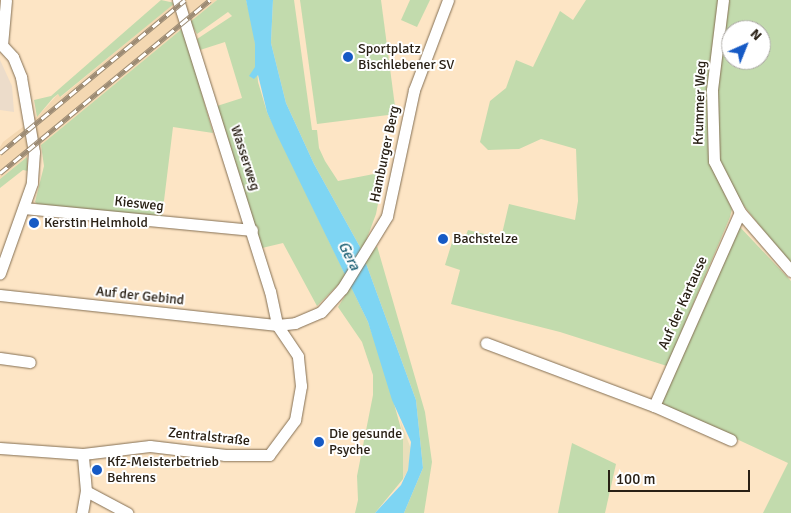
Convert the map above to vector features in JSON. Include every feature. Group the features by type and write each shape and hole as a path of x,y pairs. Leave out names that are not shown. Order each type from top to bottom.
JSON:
{"street":[{"path":"0,273 24,208 34,174 30,118 17,67 1,44 6,0"},
{"name":"Wasserweg","path":"178,0 252,230 277,326"},
{"name":"Hamburger Berg","path":"277,326 295,323 315,315 342,289 387,216 414,90 448,0"},
{"name":"Krummer Weg","path":"723,0 712,90 714,161 740,212 791,271"},
{"name":"Kiesweg","path":"24,208 252,230"},
{"name":"Auf der Kartause","path":"654,406 740,212"},
{"name":"Auf der Gebind","path":"0,295 277,326"},
{"name":"Zentralstraße","path":"0,448 83,454 150,446 225,455 269,455 295,420 301,386 298,356 277,326"},
{"path":"486,343 654,406 732,440"},
{"path":"0,358 30,362"},
{"path":"82,513 86,491 83,454"},
{"path":"86,491 127,513"}],"shaded area":[{"path":"178,0 217,0 0,179 0,147 3,142 40,114 58,94 61,97"},
{"path":"0,60 12,86 14,112 0,110"}],"green space":[{"path":"161,0 175,3 60,97 58,94 53,98 37,117 34,100 51,96"},
{"path":"217,0 246,0 254,31 258,82 267,112 368,322 385,371 403,436 403,479 375,513 355,513 358,500 357,476 373,395 373,375 362,342 338,307 345,296 340,283 317,306 283,243 262,248 217,106 242,98 225,42 200,50 197,39 232,16 228,12 197,34 190,22"},
{"path":"273,0 294,0 312,130 317,130 319,148 325,161 338,181 384,172 376,214 367,238 373,251 377,246 425,412 432,462 424,513 404,513 423,468 416,400 360,247 314,164 286,103 271,43"},
{"name":"Sportplatz Bischlebener SV","path":"300,0 381,0 396,114 317,124"},
{"path":"410,0 430,0 417,27 401,20"},
{"path":"586,0 720,0 716,87 721,44 721,70 771,70 771,20 724,20 726,0 791,0 791,265 709,162 732,209 667,366 560,332 451,304 460,270 445,265 453,239 464,240 468,230 501,238 509,204 575,220 578,201 576,149 541,139 519,149 488,150 480,142 490,101 506,88 516,60 533,67 560,11 573,20"},
{"path":"183,28 213,133 173,127 162,217 38,205 35,202 44,166 41,145"},
{"path":"27,157 28,171 23,170 0,188 0,179"},
{"path":"739,226 791,281 791,513 763,513 788,463 659,403"},
{"path":"572,443 616,464 605,513 558,513"}],"sand":[{"path":"400,420 411,449 408,470 403,479 403,436"}],"water":[{"name":"Gera","path":"246,0 273,0 271,43 286,103 314,164 360,247 416,400 423,468 404,513 375,513 401,485 408,470 411,442 392,400 368,322 277,135 267,112 258,75 254,79 249,76 255,67 255,44"}],"railway":[{"path":"0,153 185,0"},
{"path":"0,173 210,0"}],"place":[{"name":"Sportplatz Bischlebener SV","path":"348,57"},
{"name":"Kerstin Helmhold","path":"34,223"},
{"name":"Bachstelze","path":"443,239"},
{"name":"Die gesunde Psyche","path":"319,442"},
{"name":"Kfz-Meisterbetrieb Behrens","path":"97,470"}]}
